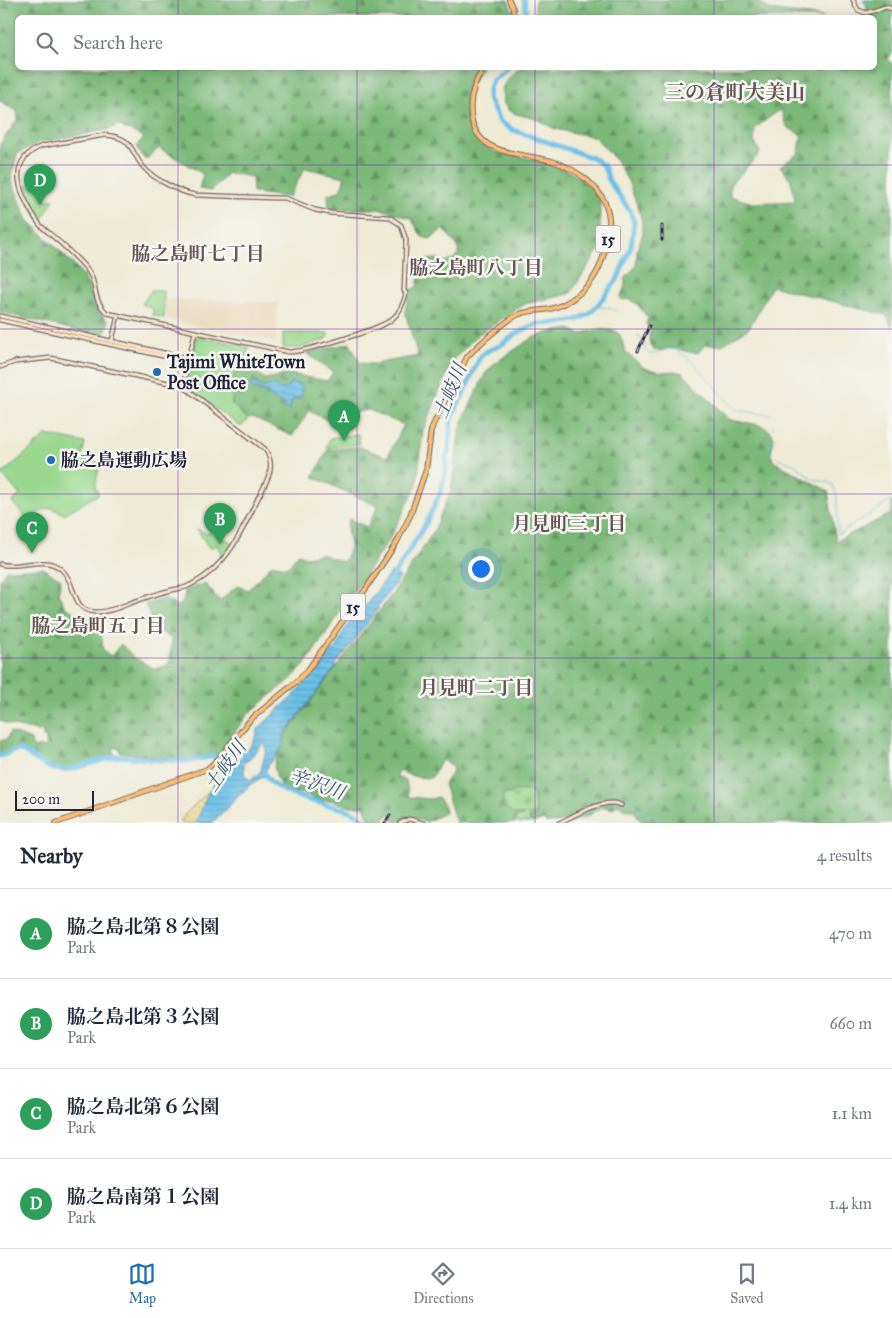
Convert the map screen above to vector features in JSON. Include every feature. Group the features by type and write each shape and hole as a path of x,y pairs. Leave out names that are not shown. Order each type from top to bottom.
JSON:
{"main road":[{"path":"509,0 514,15"},
{"name":"15","path":"56,823 206,769 219,758 251,719 302,676 365,590 406,527 426,470 431,431 465,362 477,347 515,316 558,306 576,296 590,283 598,271 609,234 609,218 603,198 598,190 567,167 554,162 499,150 480,138 472,120 470,102 483,70"}],"street":[{"path":"853,0 858,10 866,13 886,7 892,9"},
{"path":"105,135 118,136 131,147 144,168 170,187 186,193 285,198 315,210 330,213 389,217 401,225 405,232 405,301 392,319 380,326 297,352 282,351 118,315 107,313 100,306 90,274 40,225 21,191 18,179 19,168 24,158 42,146 105,135"},
{"path":"112,343 118,315"},
{"path":"0,318 189,361"},
{"path":"184,386 195,332"},
{"path":"0,366 15,362 51,358 184,386 265,449 271,460 270,474 234,545 218,566 194,583 183,588 95,612 86,610 79,603 67,575 57,566 42,562 12,565 0,564"},
{"path":"559,823 596,807 613,803 621,805"},
{"path":"400,823 410,819 423,823"}],"shaded area":[{"path":"166,299 278,303 276,342 166,319"}],"green space":[{"path":"0,0 508,0 512,15 15,15 15,70 481,70 469,88 465,103 471,128 481,142 495,152 552,164 564,169 588,185 600,197 600,248 570,294 525,304 479,334 452,361 423,431 417,485 390,538 304,666 289,681 248,714 219,754 201,759 161,758 120,752 119,748 113,748 114,755 82,765 57,768 50,767 20,749 0,754 0,741 7,739 10,732 31,740 32,746 36,748 38,746 44,748 46,738 43,737 43,732 14,726 0,720 0,580 6,570 42,568 61,579 58,593 65,607 85,618 100,618 103,651 111,656 121,644 135,658 155,669 169,664 172,639 156,629 145,604 164,599 177,606 183,603 185,591 205,583 220,601 237,586 248,590 272,564 287,567 298,554 306,557 320,554 344,562 350,547 347,528 349,519 367,527 378,506 313,477 328,450 360,447 387,457 404,425 369,410 344,414 331,422 309,411 292,436 253,418 248,419 232,404 232,382 236,372 245,365 265,379 290,374 327,381 333,372 306,353 350,343 360,363 373,364 418,356 405,312 410,290 417,287 422,260 438,259 444,262 453,259 459,254 457,245 443,229 430,239 422,237 411,218 381,209 329,209 328,194 340,191 345,177 305,168 289,197 253,193 252,177 228,173 211,191 199,189 203,174 159,148 145,160 136,147 144,137 118,125 108,130 40,142 17,154 11,179 28,220 83,274 99,313 109,321 103,337 0,312 0,144 18,119 17,111 0,101"},
{"path":"535,0 758,0 770,10 809,15 535,15"},
{"path":"864,0 892,0 892,53 888,59 892,64 892,326 886,315 772,286 749,328 722,345 705,345 698,353 673,348 653,349 649,339 652,327 646,325 648,318 638,305 630,299 623,300 620,298 625,286 625,279 636,266 637,250 643,233 641,217 629,183 616,160 595,137 555,129 536,119 508,110 503,102 502,88 507,79 517,70 877,70 877,15 864,15 867,7","holes":["781,109 786,126 802,136 798,154 780,166 791,180 795,201 752,203 730,196 730,185 760,153 754,141 755,128"]},
{"path":"38,182 50,188 44,195 46,200 54,199 41,222 32,209 21,183 34,187"},
{"path":"151,291 164,291 164,318 152,315 153,309 142,304"},
{"path":"570,329 580,334 599,329 616,331 620,335 626,353 644,368 662,372 675,371 683,373 729,419 766,428 774,437 771,453 773,461 828,491 836,541 891,514 892,502 892,823 643,823 633,810 626,810 618,804 612,809 607,807 600,808 584,817 555,823 546,823 544,820 531,823 530,816 536,815 532,791 513,791 512,794 503,794 503,806 514,814 523,815 516,817 516,823 456,823 444,784 453,771 452,766 442,760 431,778 416,777 398,771 397,778 406,780 409,797 431,799 438,797 445,807 445,813 426,822 411,817 399,822 391,820 393,816 388,814 382,823 367,823 369,818 364,806 348,806 331,800 321,801 305,794 288,791 282,787 277,779 274,766 284,742 284,736 393,593 434,531 451,490 459,434 464,418 485,374 495,363 532,338 550,332"},
{"path":"283,333 328,333 327,339 300,348 283,348"},
{"path":"199,336 249,347 245,365 236,370 232,404 248,419 241,427 186,386 195,338"},
{"path":"358,434 360,444 326,448 330,438"},
{"path":"47,435 85,443 81,459 100,463 95,487 99,494 64,514 52,508 43,510 28,520 12,502 20,495 2,474"},
{"path":"197,529 208,534 209,531 233,543 223,558 217,545 209,548"},
{"path":"512,791 532,791 536,813 527,815 529,816 530,823 518,823 516,818 524,815 514,814 503,806 503,794 512,794"}],"sand":[{"path":"210,790 196,823 180,823 185,814"}],"water":[{"path":"254,381 255,384 264,387 271,385 282,389 288,387 289,383 292,382 297,385 302,384 301,398 293,399 290,410 287,409 284,404 275,400 268,393 251,388 251,383"},
{"path":"391,572 400,577 284,735 283,746 268,766 263,777 251,784 212,823 196,823 212,787 252,745 258,729 294,695 322,661 337,647 342,634 353,617 360,613","holes":["265,742 266,750 261,771 250,780 244,774 244,764"]}],"waterway":[{"name":"土岐川","path":"524,0 526,15"},
{"path":"860,0 866,3 875,0"},
{"name":"土岐川","path":"392,578 425,525 440,494 446,470 446,458 449,451 451,421 480,357 517,333 537,324 577,320 589,314 617,280 631,247 634,222 630,211 609,181 604,166 593,158 513,130 500,122 488,98 489,88 493,80 505,70"},
{"path":"597,306 610,307 616,311"},
{"path":"638,335 649,354 672,349 688,358 736,410 771,415"},
{"path":"417,405 421,409 430,411 439,417 452,418"},
{"path":"770,453 769,449 773,437"},
{"path":"776,457 795,465 813,479 833,485 837,497 838,534"},
{"path":"839,534 889,502 892,502"},
{"path":"0,756 20,750 50,768 63,770 118,756 188,761 216,756"},
{"path":"228,753 241,751 248,755"},
{"name":"辛沢川","path":"264,769 268,778 286,792 350,811 370,823"},
{"path":"607,802 614,797 623,795 645,813 660,820"},
{"path":"566,823 587,818 604,806"}],"railway":[{"path":"662,226 662,240"},
{"path":"638,351 649,326"},
{"path":"385,823 390,815"}],"place":[{"name":"脇之島南第１公園","path":"40,205"},
{"name":"Tajimi WhiteTown Post Office","path":"157,372"},
{"name":"脇之島北第８公園","path":"344,441"},
{"name":"脇之島運動広場","path":"51,460"},
{"name":"脇之島北第３公園","path":"220,544"},
{"name":"脇之島北第６公園","path":"32,553"}],"district":[{"name":"三の倉町大美山","path":"735,92"},
{"name":"脇之島町七丁目","path":"198,253"},
{"name":"脇之島町八丁目","path":"476,267"},
{"name":"月見町三丁目","path":"569,523"},
{"name":"脇之島町五丁目","path":"98,625"},
{"name":"月見町二丁目","path":"476,687"}]}
